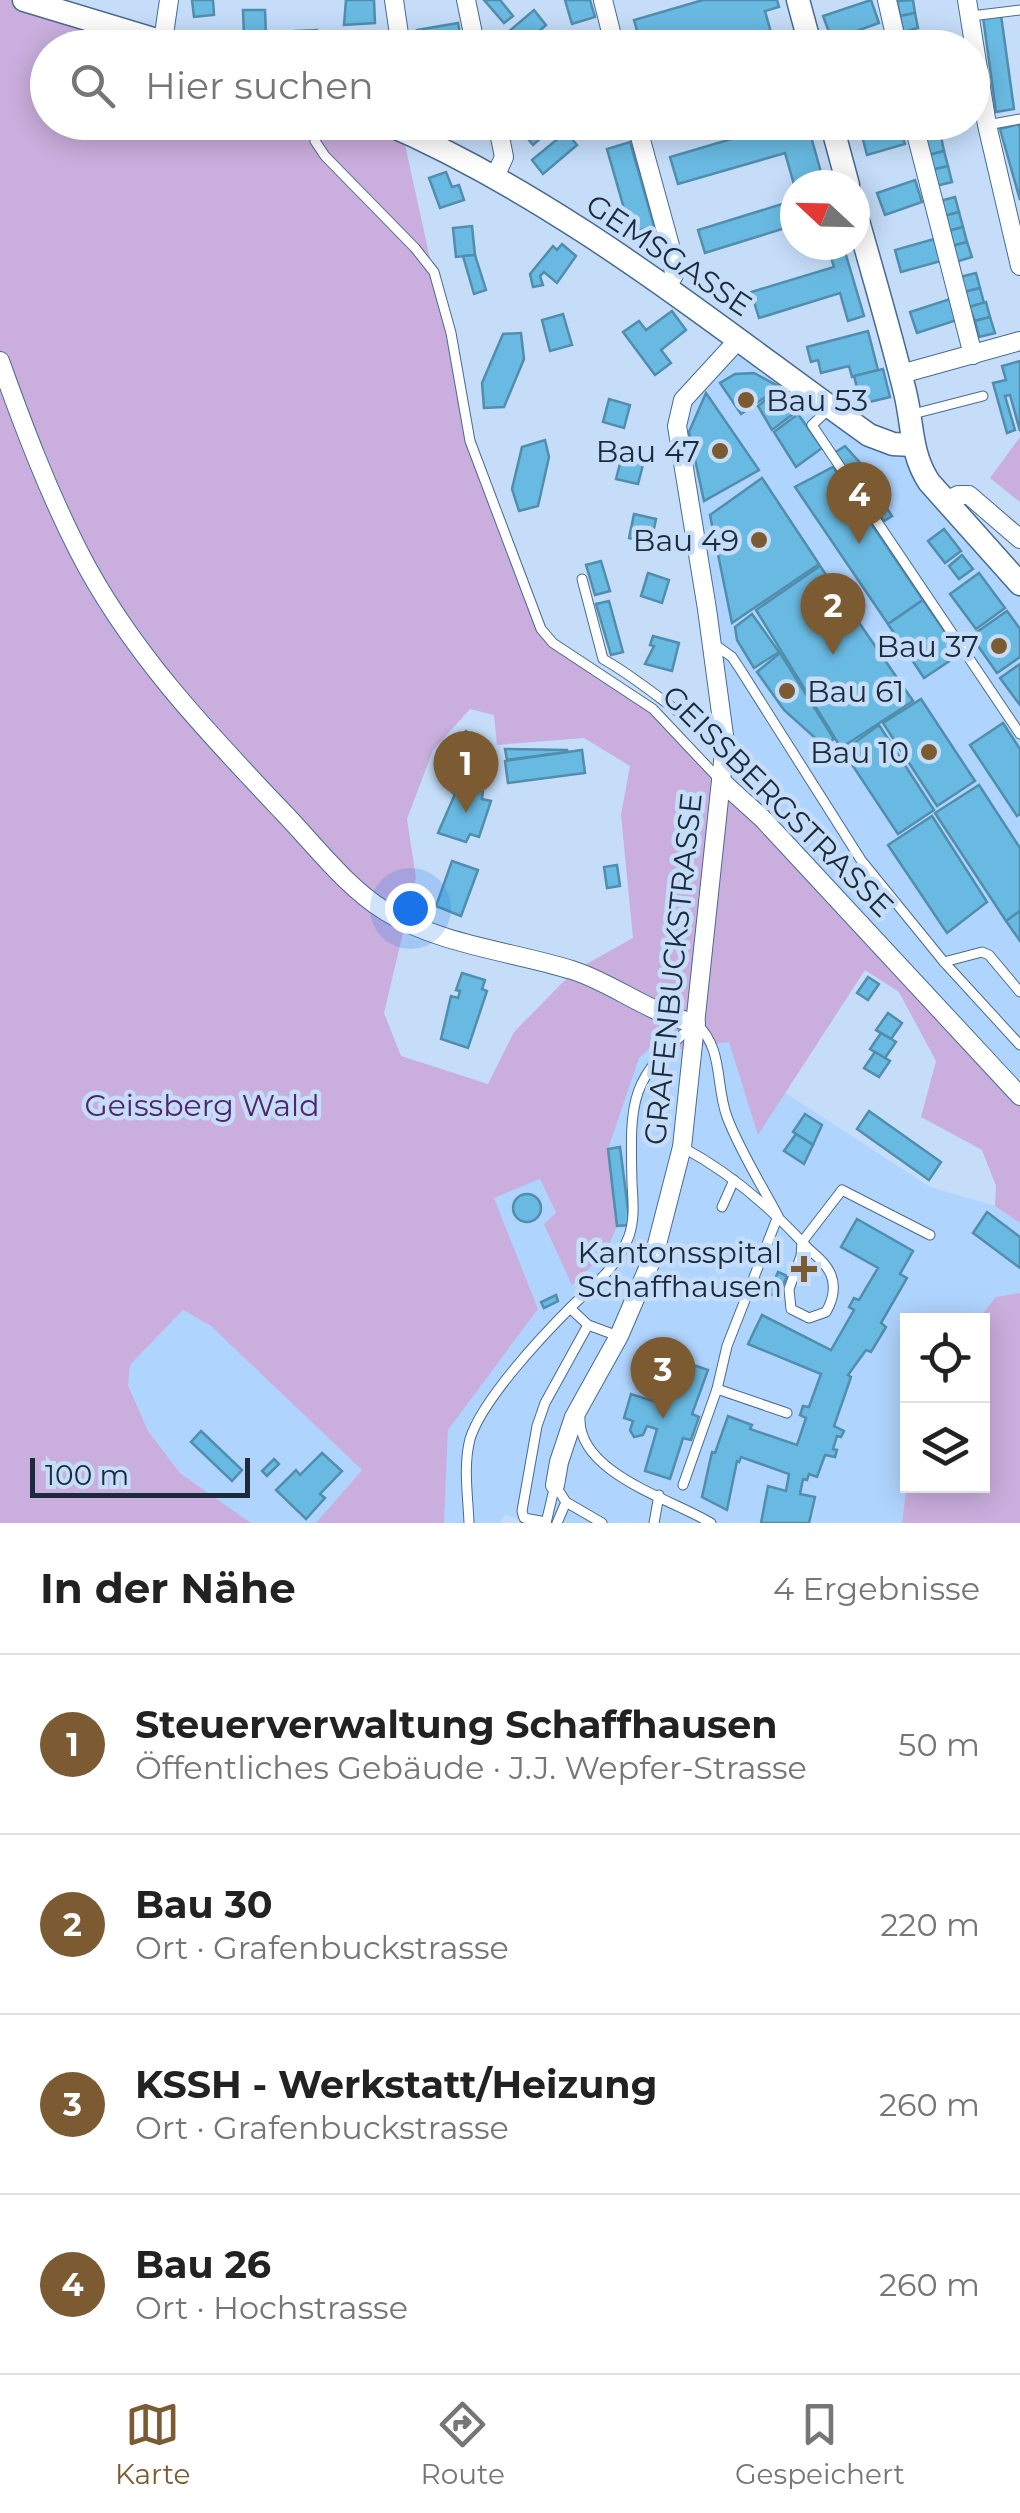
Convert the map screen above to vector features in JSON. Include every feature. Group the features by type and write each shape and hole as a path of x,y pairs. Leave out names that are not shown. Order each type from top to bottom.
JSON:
{"street":[{"path":"169,0 172,30"},
{"path":"394,0 398,30"},
{"path":"466,0 472,30"},
{"path":"602,0 610,30"},
{"path":"798,0 806,30"},
{"path":"887,0 894,30"},
{"path":"35,2 127,30"},
{"path":"990,139 1020,265"},
{"name":"GEMSGASSE","path":"426,140 495,176 667,286 869,435 893,444 913,445"},
{"path":"495,176 504,157 501,140"},
{"path":"641,140 672,253 674,275 667,286"},
{"path":"836,140 844,170"},
{"path":"918,140 974,356"},
{"path":"869,260 901,374 913,445 923,472 1020,584"},
{"name":"GRAFENBUCKSTRASSE","path":"555,1485 574,1417 619,1336 655,1252 682,1147 724,743 677,426 683,400 739,339"},
{"path":"901,374 1020,341"},
{"path":"0,361 33,451 78,551 128,632 205,730 354,885 384,910 434,934 574,971 696,1023"},
{"path":"946,500 969,496 1020,539"},
{"name":"GEISSBERGSTRASSE","path":"721,781 762,818 1020,1094"}],"lane":[{"path":"968,8 1020,10"},
{"path":"990,125 1020,119"},
{"name":"GEISSBERGSTRASSE","path":"315,140 325,156 434,272 451,332 470,441 541,629 554,644 653,709 721,781"},
{"path":"910,415 983,396"},
{"path":"831,406 812,425 1020,734"},
{"path":"582,580 603,659 724,743"},
{"path":"712,642 732,657 861,860 944,962 1020,1046"},
{"path":"944,962 982,952 989,954 1020,992"},
{"path":"469,1523 466,1459 478,1419 570,1308 614,1268 634,1221 631,1126 638,1090 647,1069 696,1023 710,1036 718,1064 719,1093 729,1123 778,1216 727,1346 717,1389 684,1485"},
{"path":"682,1147 734,1180 778,1216 802,1242 824,1263 832,1276 832,1302 817,1318 797,1314 789,1304 802,1242 842,1190 930,1235"},
{"path":"722,1207 734,1180"},
{"path":"570,1308 588,1325 619,1336"},
{"path":"555,1485 546,1522 524,1518 532,1443 546,1403 588,1325"},
{"path":"717,1389 788,1413"},
{"path":"580,1410 583,1436 595,1458 697,1519 711,1523"},
{"path":"555,1485 566,1502 602,1523"},
{"path":"654,1523 659,1495"},
{"path":"556,1523 566,1502"}],"shaded area":[{"path":"739,339 902,445 1020,584 1020,1096 721,781 677,426 683,400"},
{"name":"Kantonsspital Schaffhausen","path":"664,1035 680,1049 729,1041 758,1134 784,1092 930,1187 995,1206 1020,1223 1020,1293 996,1297 983,1313 900,1313 900,1493 907,1493 902,1523 528,1523 505,1514 500,1523 444,1523 448,1430 538,1309 494,1198 540,1179 556,1214 617,1226 608,1149 639,1058"},
{"path":"183,1310 211,1326 362,1470 316,1523 251,1523 180,1473 148,1431 128,1384 130,1365"}],"green space":[{"name":"Geissberg Wald","path":"0,0 24,0 125,30 30,30 30,140 404,140 470,441 541,629 653,709 1020,1096 1020,1223 995,1206 996,1186 982,1150 921,1117 936,1061 899,992 865,970 758,1135 729,1042 680,1049 664,1036 639,1058 608,1149 617,1226 606,1252 572,1285 544,1224 556,1213 540,1179 494,1198 538,1309 448,1430 444,1523 316,1523 362,1470 211,1326 183,1310 130,1365 128,1385 148,1431 180,1473 251,1523 0,1523","holes":["470,709 494,715 497,745 584,738 630,766 621,815 633,938 574,971 514,1032 488,1084 401,1056 384,1013 416,878 407,819 433,750"]},
{"path":"1020,437 1020,502 990,478"},
{"path":"1020,1293 1020,1523 902,1523 906,1493 990,1493 990,1313 983,1313 996,1297"}],"building":[{"path":"192,0 213,0 214,15 194,17"},
{"path":"346,0 374,0 375,23 344,25"},
{"path":"484,0 500,0 513,16 504,23"},
{"path":"565,0 590,0 595,17 572,24"},
{"path":"703,0 777,0 779,7 765,11 770,30 637,30 634,20"},
{"path":"871,0 879,23 860,30 828,30 823,16"},
{"path":"913,0 915,13 900,16 897,1"},
{"path":"243,10 265,10 266,30 244,30"},
{"path":"534,10 546,25 540,30 511,30"},
{"path":"915,13 918,28 903,30 900,16"},
{"path":"1001,15 1014,109 996,112 990,30 985,30 983,17"},
{"path":"458,23 459,30 417,30"},
{"path":"1019,124 1020,129 1020,200 1000,129"},
{"path":"556,140 573,140 577,145 543,174 532,160"},
{"path":"728,140 812,140 820,170 790,170 785,153 678,184 670,157"},
{"path":"863,140 904,140 905,144 867,155"},
{"path":"925,140 942,140 944,151 929,155"},
{"path":"630,142 654,226 631,233 607,149"},
{"path":"944,151 948,166 932,170 929,155"},
{"path":"948,166 952,182 936,186 932,170"},
{"path":"446,172 452,187 459,185 464,200 440,208 429,178"},
{"path":"915,180 922,202 885,215 877,193"},
{"path":"955,197 959,212 944,216 940,201"},
{"path":"780,205 780,230 705,253 698,230"},
{"path":"959,212 963,227 948,231 944,216"},
{"path":"472,226 475,255 456,257 453,228"},
{"path":"963,227 967,242 952,246 948,231"},
{"path":"934,239 941,261 901,272 895,250"},
{"path":"967,242 972,257 956,262 952,246"},
{"path":"562,244 576,256 557,283 544,272 540,276 543,285 533,287 530,274 553,246 557,250"},
{"path":"475,255 486,290 474,294 463,256"},
{"path":"832,260 847,260 864,316 848,321 840,293 759,318 751,292 834,267"},
{"path":"976,273 980,288 964,292 960,277"},
{"path":"980,288 984,303 969,307 964,292"},
{"path":"950,299 957,320 917,333 910,312"},
{"path":"986,302 990,317 975,321 969,307"},
{"path":"672,311 686,330 661,350 671,363 655,375 623,332 639,321 646,330"},
{"path":"563,314 572,345 550,351 542,320"},
{"path":"990,317 995,333 979,337 975,321"},
{"path":"868,331 878,370 852,377 849,366 821,373 818,360 811,362 807,347"},
{"path":"521,333 524,359 504,407 484,408 482,383 503,334"},
{"path":"1020,361 1020,431 1010,395 1005,396 1015,430 1007,433 993,383 1006,380 1002,366"},
{"path":"883,369 890,397 861,404 854,376"},
{"name":"Bau 53","path":"754,373 780,387 741,414 720,383 735,374"},
{"path":"780,389 797,411 772,430 758,406"},
{"name":"Bau 47","path":"706,393 759,470 704,501 689,432"},
{"path":"609,399 630,405 624,428 603,422"},
{"path":"798,414 822,448 796,467 774,432"},
{"path":"545,440 549,457 538,506 519,511 512,489 522,447"},
{"path":"845,446 862,465 848,474 834,453"},
{"path":"622,456 644,461 638,484 616,479"},
{"path":"864,465 876,484 873,486 863,472 853,478 851,474"},
{"path":"833,467 923,600 888,624 795,487"},
{"name":"Bau 49","path":"762,478 819,564 732,623 710,515"},
{"path":"874,489 892,516 884,521 866,494"},
{"path":"634,514 656,519 651,543 629,538"},
{"path":"944,529 961,551 945,563 928,541"},
{"path":"962,555 973,569 959,579 949,566"},
{"path":"601,561 610,591 595,595 586,565"},
{"path":"820,566 913,701 841,748 756,610"},
{"path":"648,573 669,580 662,603 641,596"},
{"path":"979,573 1005,608 976,629 950,594"},
{"path":"923,600 960,654 924,678 888,624"},
{"path":"609,601 623,652 611,655 596,604"},
{"name":"Bau 37","path":"1007,611 1020,629 1020,657 997,673 971,636"},
{"path":"752,614 779,652 754,668 737,640 735,627"},
{"path":"653,636 679,643 672,671 645,664 654,646 650,645"},
{"name":"Bau 61","path":"780,653 834,739 824,746 784,710 757,672"},
{"path":"1020,664 1020,705 1000,678"},
{"name":"Bau 10","path":"921,699 975,781 937,806 883,723"},
{"path":"1003,723 1020,749 1017,816 970,745"},
{"path":"879,725 934,810 898,834 843,751"},
{"path":"466,731 470,734 454,752 450,749"},
{"path":"477,743 481,747 466,763 462,760"},
{"path":"505,749 567,750 568,752 507,760"},
{"path":"582,750 585,773 508,783 505,761"},
{"path":"455,781 483,789 482,799 491,801 479,837 470,834 466,842 438,833 455,794"},
{"path":"979,785 1020,848 1020,911 1006,921 935,813"},
{"path":"932,816 987,902 947,933 888,845"},
{"path":"452,861 478,870 461,916 436,906"},
{"path":"617,865 620,886 607,888 604,867"},
{"path":"1020,911 1020,941 1006,921"},
{"path":"462,973 485,980 482,989 487,991 468,1048 441,1039 451,996 458,998 460,991 456,990"},
{"path":"868,977 879,984 868,1000 857,993"},
{"path":"888,1013 902,1023 891,1039 876,1030"},
{"path":"881,1033 896,1042 885,1058 870,1049"},
{"path":"875,1052 890,1061 879,1077 864,1068"},
{"path":"869,1111 941,1162 929,1180 857,1129"},
{"path":"805,1114 822,1125 813,1145 793,1132"},
{"path":"796,1134 813,1145 804,1164 784,1151"},
{"path":"620,1147 630,1225 617,1226 608,1149"},
{"path":"527,1194 537,1198 541,1208 537,1218 527,1222 517,1218 513,1208 517,1198"},
{"path":"987,1212 1020,1237 1020,1268 973,1233"},
{"path":"857,1219 913,1251 900,1274 907,1278 881,1323 886,1327 871,1352 866,1350 848,1375 851,1377 834,1426 844,1431 841,1437 837,1436 835,1457 825,1455 817,1477 809,1474 807,1480 803,1479 800,1494 815,1497 809,1523 761,1523 768,1486 786,1491 789,1474 741,1457 727,1510 702,1497 712,1452 715,1453 728,1416 752,1425 750,1429 797,1445 806,1418 800,1415 803,1406 809,1407 821,1374 748,1344 762,1315 831,1350 854,1310 849,1307 854,1298 859,1300 878,1268 841,1247"},
{"path":"778,1272 787,1276 783,1285 774,1281"},
{"path":"772,1284 781,1288 777,1297 768,1293"},
{"path":"556,1295 558,1301 544,1308 541,1302"},
{"path":"682,1361 708,1370 692,1414 699,1417 691,1440 683,1438 670,1479 645,1471 657,1429 647,1426 643,1435 634,1437 630,1430 633,1421 624,1418 631,1394 663,1404 664,1411"},
{"path":"201,1431 242,1470 232,1481 191,1442"},
{"path":"322,1453 342,1471 320,1494 325,1498 306,1519 276,1490 296,1470 300,1475"},
{"path":"274,1459 279,1464 267,1476 262,1471"}],"place":[{"name":"Bau 53","path":"746,400"},
{"name":"Bau 47","path":"720,451"},
{"name":"Bau 49","path":"759,540"},
{"name":"Bau 26","path":"859,544"},
{"name":"Bau 37","path":"999,646"},
{"name":"Bau 30","path":"833,655"},
{"name":"Bau 61","path":"787,691"},
{"name":"Bau 10","path":"929,752"},
{"name":"Steuerverwaltung Schaffhausen","path":"466,813"},
{"name":"Kantonsspital Schaffhausen","path":"804,1269"},
{"name":"KSSH - Werkstatt/Heizung","path":"663,1419"}]}
